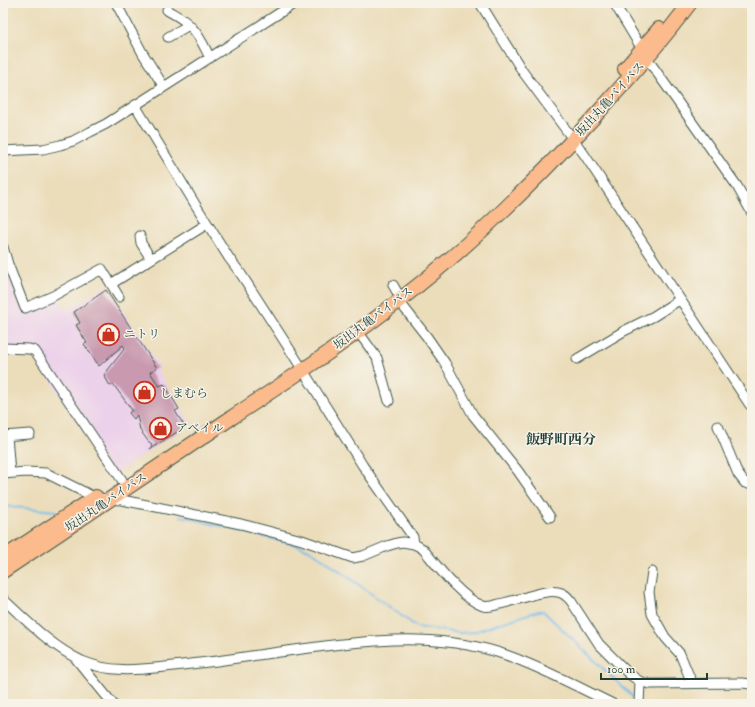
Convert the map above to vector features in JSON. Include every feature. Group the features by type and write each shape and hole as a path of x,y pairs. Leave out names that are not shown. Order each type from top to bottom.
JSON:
{"highway":[{"name":"坂出丸亀バイパス","path":"644,54 679,3"},
{"name":"坂出丸亀バイパス","path":"3,558 300,366 356,332 397,292 471,228 570,136 621,74 670,31 690,3"},
{"name":"坂出丸亀バイパス","path":"3,571 111,499 300,366 397,292"}],"street":[{"path":"116,3 142,52 164,87"},
{"path":"3,151 43,149 72,141 90,132 164,87 295,3"},
{"path":"480,3 523,72 584,154 750,406"},
{"path":"614,3 644,54 736,186 752,213"},
{"path":"166,10 183,20 192,28 202,42 210,58"},
{"path":"168,37 189,25"},
{"path":"135,105 207,224 300,366 363,466 413,537 414,544"},
{"path":"111,284 207,224"},
{"path":"140,236 141,243 151,259"},
{"path":"3,247 25,308 53,296 102,269 119,297"},
{"path":"397,292 402,305 445,363 473,415 518,471 550,517"},
{"path":"577,359 624,331 654,316 679,300"},
{"path":"356,332 362,337 377,358 389,401"},
{"path":"3,348 29,349 35,351 122,480"},
{"path":"718,426 738,474 745,483 752,485"},
{"path":"30,434 5,436 6,474 26,472 46,473 96,498 141,504 241,524 302,540 353,558 397,543 403,542 414,544 423,549 456,587 482,605 492,606 546,592 556,591 563,593 571,601 599,644 629,674 640,682 650,684 752,684"},
{"path":"652,572 649,592 652,614 665,637 680,654 692,683"},
{"path":"3,599 54,644 75,657 96,665 124,670 201,663 358,642 416,640 437,641 472,646 506,655 566,681 613,704"},
{"path":"75,657 113,704"},
{"path":"639,702 640,682"}],"shaded area":[{"path":"3,258 24,310 56,296 66,310 107,286 160,368 158,371 191,424 114,474 76,421 34,354 30,352 3,352"}],"building":[{"name":"ニトリ","path":"106,290 157,368 150,372 159,386 164,384 179,409 175,411 185,427 150,449 152,444 140,430 137,415 134,419 129,413 132,410 113,384 110,386 104,375 125,348 123,345 99,366 84,344 87,343 76,325 80,323 74,312"}],"waterway":[{"path":"3,506 56,511"},
{"path":"181,516 297,545 309,550 417,627 461,633 473,632 538,611 543,611 636,700"}],"place":[{"name":"ニトリ","path":"108,334"},
{"name":"しまむら","path":"144,393"},
{"name":"アベイル","path":"160,428"}],"district":[{"name":"飯野町西分","path":"561,439"}]}
